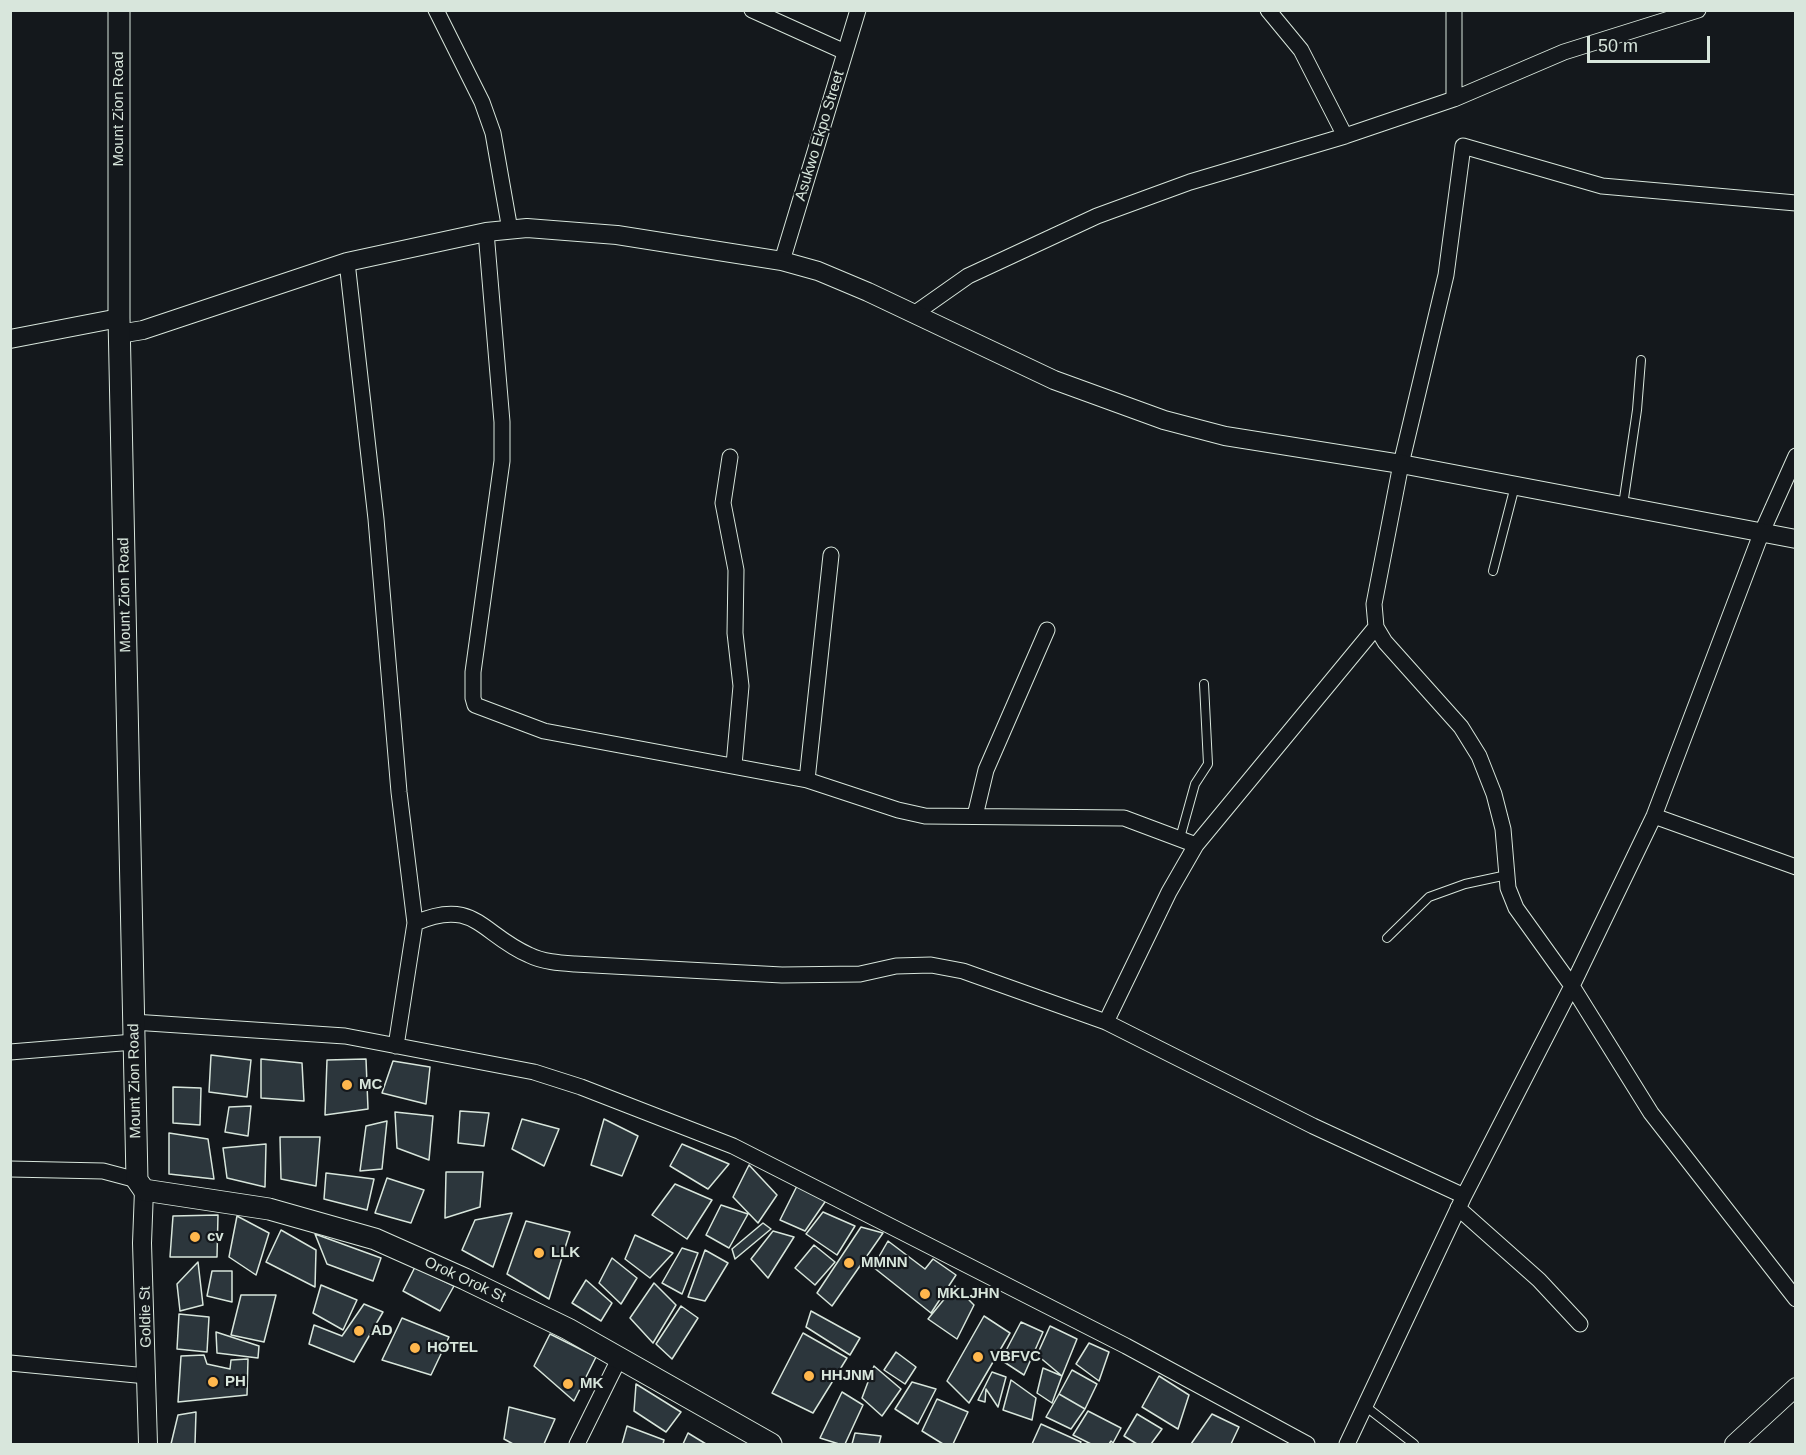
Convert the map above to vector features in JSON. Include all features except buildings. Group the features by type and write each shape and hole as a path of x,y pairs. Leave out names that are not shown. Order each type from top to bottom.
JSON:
{"main road":[{"name":"Mount Zion Road","path":"119,10 119,326 134,1032 140,1185"},
{"name":"Orok Orok St","path":"140,1185 269,1209 375,1239 568,1329 771,1444"}],"street":[{"path":"436,10 482,102 493,133 510,230"},
{"path":"752,10 845,52"},
{"name":"Asukwo Ekpo Street","path":"782,261 858,10"},
{"path":"1268,10 1301,50 1345,136"},
{"path":"1454,10 1454,99"},
{"path":"914,314 968,276 1097,216 1190,182 1345,136 1454,99 1564,52 1698,10"},
{"path":"1796,203 1602,186 1463,146 1446,275 1401,464 1374,604 1376,627 1385,642 1461,727 1479,756 1494,794 1503,829 1508,888 1516,908 1572,986 1651,1113 1796,1299"},
{"path":"10,339 119,326 143,330 346,262 486,232 575,231 617,235 782,261 837,278 1054,380 1164,420 1225,436 1401,464 1796,539"},
{"path":"486,232 502,422 502,461 473,672 472,698 475,705 544,731 629,749 734,765 807,780 898,810 925,816 1124,818 1196,845"},
{"path":"346,262 376,519 399,792 415,924 396,1046"},
{"path":"1347,1444 1461,1202 1572,986 1654,816 1761,534 1796,456"},
{"path":"730,457 723,503 736,570 735,633 741,686 734,765"},
{"path":"807,780 831,555"},
{"path":"1106,1022 1169,892 1196,845 1376,627"},
{"path":"975,816 986,770 1047,630"},
{"path":"1654,816 1796,867"},
{"path":"415,924 435,915 454,912 475,920 530,956 553,962 575,964 782,975 860,974 896,966 947,967 1106,1022 1461,1202 1580,1323"},
{"path":"10,1052 134,1032 345,1036 534,1072 582,1087 733,1146 1126,1346 1307,1444"},
{"path":"10,1169 103,1171 140,1185"},
{"name":"Goldie St","path":"140,1185 148,1444"},
{"path":"577,1444 619,1359"},
{"path":"10,1363 147,1376"},
{"path":"1734,1444 1796,1387"}],"lane":[{"path":"1623,507 1637,410 1641,360"},
{"path":"1493,571 1515,486"},
{"path":"1180,838 1195,784 1208,764 1204,684"},
{"path":"1387,938 1429,897 1465,884 1507,875"},
{"path":"1365,1406 1414,1444"}],"place":[{"name":"MC","path":"347,1085"},
{"name":"cv","path":"195,1237"},
{"name":"LLK","path":"539,1253"},
{"name":"MMNN","path":"849,1263"},
{"name":"MKLJHN","path":"925,1294"},
{"name":"AD","path":"359,1331"},
{"name":"HOTEL","path":"415,1348"},
{"name":"VBFVC","path":"978,1357"},
{"name":"HHJNM","path":"809,1376"},
{"name":"PH","path":"213,1382"},
{"name":"MK","path":"568,1384"}]}
